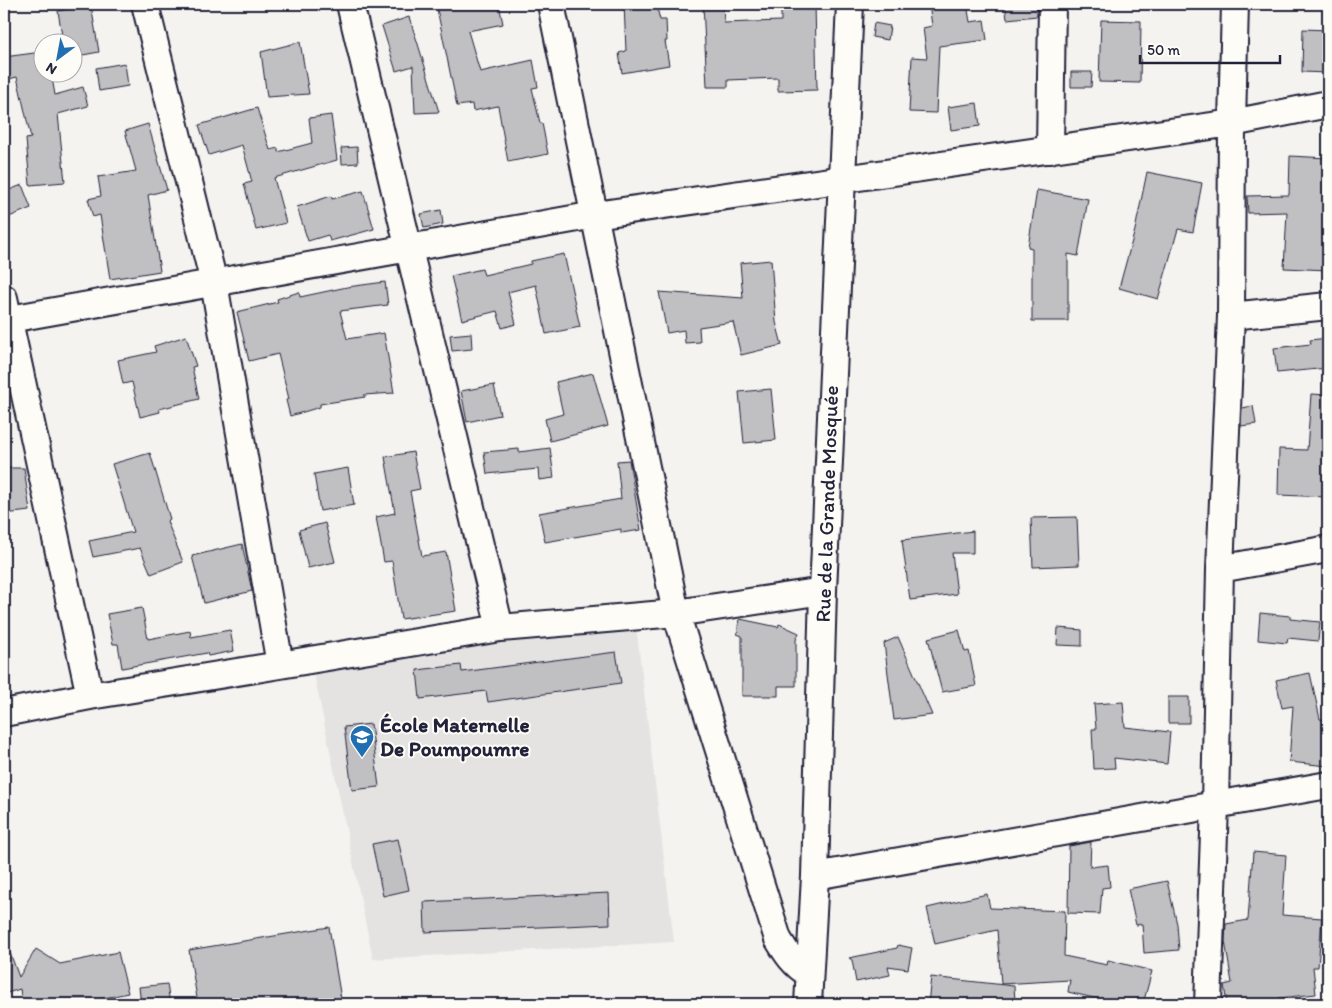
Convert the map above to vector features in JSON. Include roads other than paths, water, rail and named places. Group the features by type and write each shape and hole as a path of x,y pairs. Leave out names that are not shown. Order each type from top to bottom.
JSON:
{"street":[{"path":"145,4 214,283 280,665"},
{"path":"350,4 500,628"},
{"path":"551,4 676,613 778,939 789,957 798,967 809,974"},
{"name":"Rue de la Grande Mosquée","path":"808,1004 815,876 823,591 850,4"},
{"path":"1050,150 1052,4"},
{"path":"1208,1004 1215,805 1220,569 1231,316 1235,4"},
{"path":"90,696 5,313 214,283 595,215 1232,123 1328,104"},
{"path":"1231,316 1328,306"},
{"path":"1220,569 1328,549"},
{"path":"4,713 90,696 500,628 676,613 823,591"},
{"path":"815,876 1328,786"}],"place":[{"name":"École Maternelle De Poumpoumre","path":"362,758"}]}
